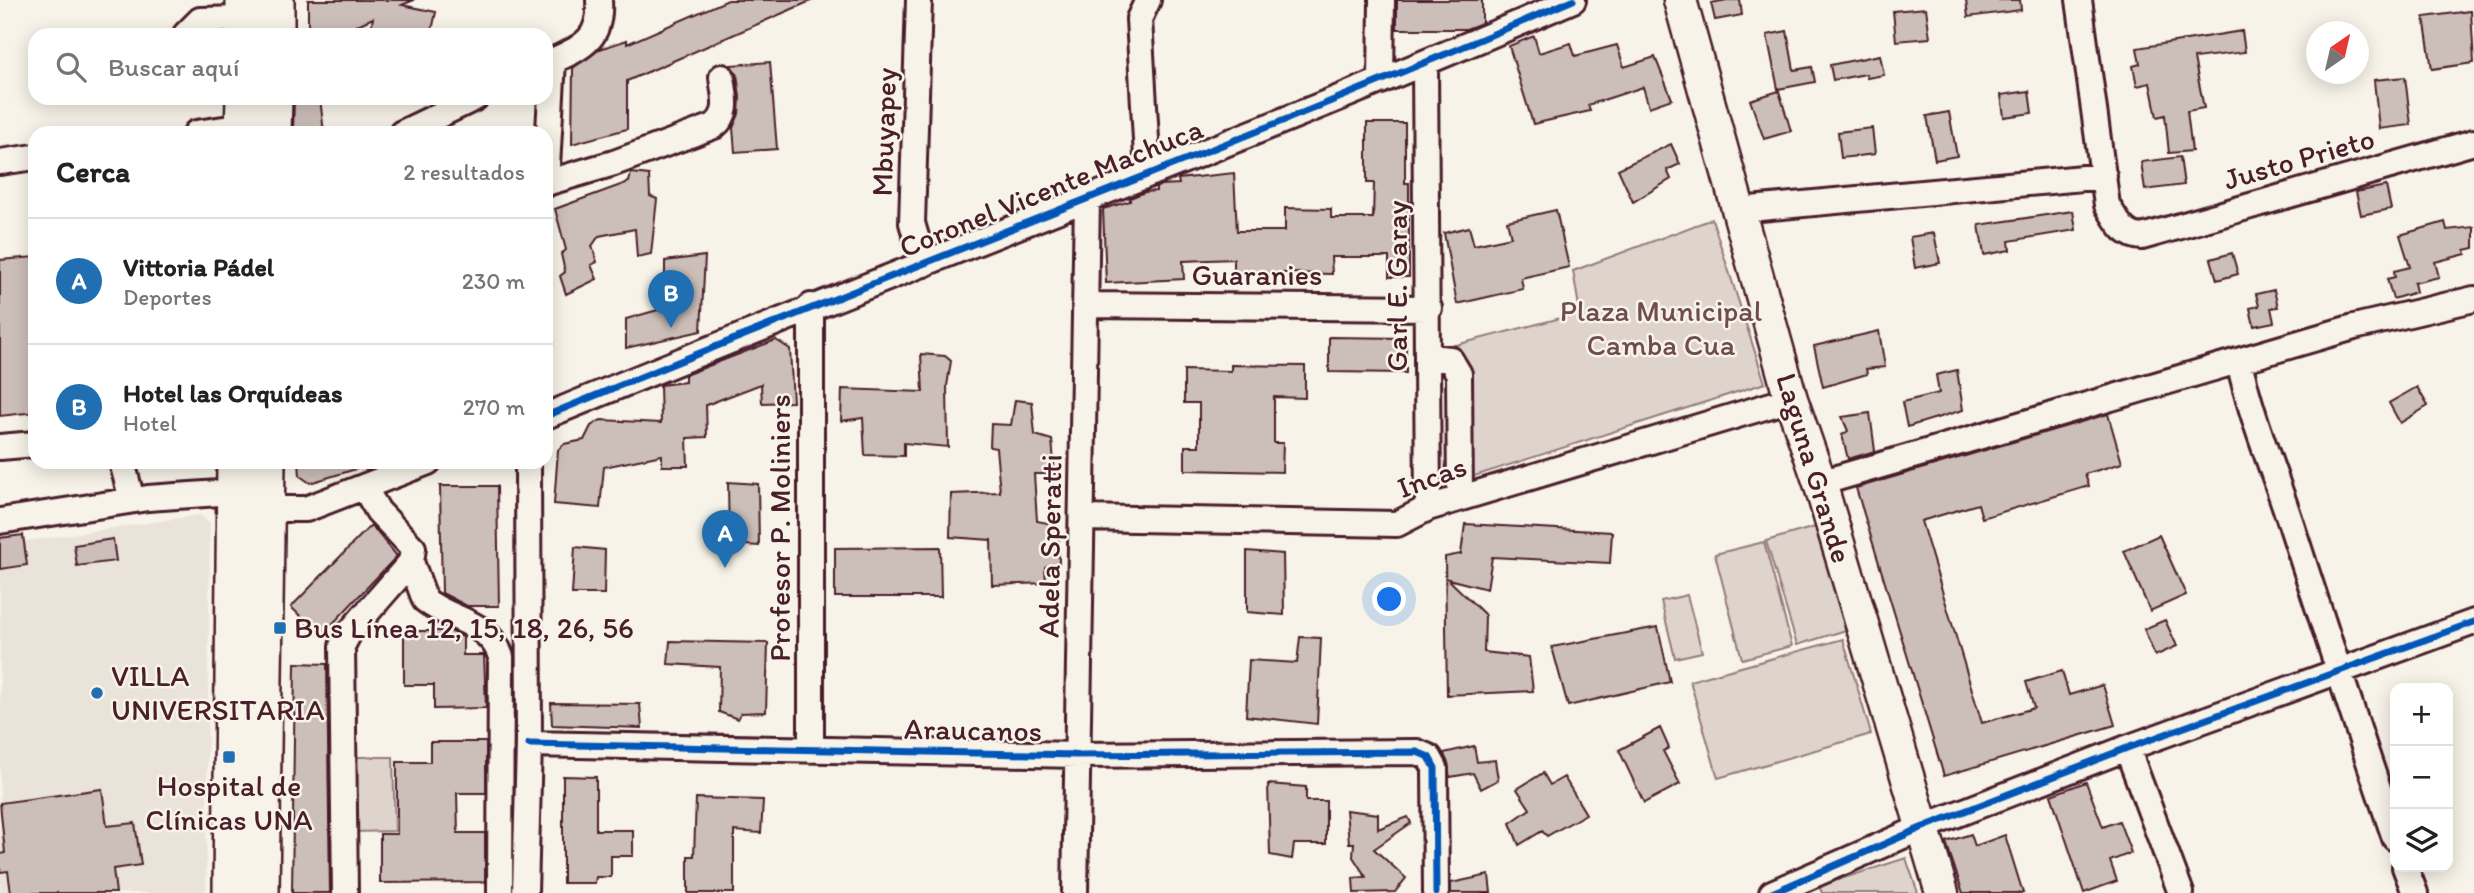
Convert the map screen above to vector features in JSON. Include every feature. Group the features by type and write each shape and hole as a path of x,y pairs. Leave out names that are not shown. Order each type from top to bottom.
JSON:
{"highway":[{"path":"252,22 275,0"},
{"path":"251,122 267,105"},
{"path":"232,893 246,489 261,469"},
{"path":"246,489 260,893"}],"main road":[{"name":"Laguna Grande","path":"1681,0 1791,399 1820,483 1942,893"}],"street":[{"path":"553,61 582,48 595,32 599,0"},
{"name":"Mbuyapey","path":"919,0 912,223 924,264"},
{"path":"1147,0 1139,19 1149,174"},
{"path":"1381,81 1382,0"},
{"name":"Coronel Vicente Machuca","path":"553,413 811,306 924,264 1381,81 1573,0"},
{"path":"1739,210 2104,176 2079,0"},
{"path":"192,28 200,20 252,22"},
{"name":"Garl E. Garay","path":"1425,63 1429,307 1428,508"},
{"path":"553,181 614,163 715,126 726,112 722,77"},
{"path":"417,126 460,105"},
{"path":"548,126 549,105"},
{"path":"231,126 251,122"},
{"name":"Justo Prieto","path":"2104,176 2108,205 2122,228 2132,236 2142,237 2474,142"},
{"path":"0,162 28,157"},
{"name":"Adela Speratti","path":"1075,893 1087,199"},
{"path":"1820,483 2354,327 2474,299"},
{"name":"Guaranies","path":"1085,305 1429,307"},
{"name":"Profesor P. Moliniers","path":"811,306 811,750"},
{"path":"1429,357 1450,359 1459,374 1461,498"},
{"path":"2239,361 2247,396 2390,824"},
{"name":"Incas","path":"1082,518 1397,524 1428,508 1791,399"},
{"path":"0,447 28,445"},
{"path":"124,469 132,500"},
{"path":"0,521 132,500 246,489 306,509 410,469"},
{"path":"526,893 529,744 528,469"},
{"path":"364,487 378,511 413,548 411,562 425,600 481,628 492,638 501,657 500,893"},
{"path":"345,893 342,646 349,633 411,562"},
{"path":"1772,893 1921,828 2127,748 2338,674 2474,622"},
{"name":"Araucanos","path":"529,744 1077,755 1417,752 1429,757 1435,768 1436,893"},
{"path":"2127,748 2181,893"},
{"path":"2407,872 2415,893"}],"shaded area":[{"name":"VILLA UNIVERSITARIA","path":"200,515 210,523 206,893 0,893 0,545"}],"green space":[{"name":"Plaza Municipal Camba Cua","path":"1712,219 1765,383 1462,480 1444,348 1580,313 1573,271"},
{"path":"1815,527 1846,630 1797,645 1766,541"},
{"path":"1764,542 1792,646 1742,659 1715,554"},
{"path":"1687,595 1702,652 1675,658 1661,601"},
{"path":"1843,639 1871,734 1718,778 1690,681"},
{"path":"352,757 393,757 395,831 353,832"},
{"path":"1906,858 1918,893 1822,893 1819,886"}],"building":[{"path":"308,0 414,0 402,5 436,12 433,28 371,28 373,18 351,28 308,28"},
{"path":"728,0 813,0 627,81 627,129 572,144 573,68 600,49 627,40 627,44"},
{"path":"1397,0 1482,0 1482,23 1466,29 1397,29"},
{"path":"1740,0 1742,15 1715,20 1711,3"},
{"path":"1966,0 2020,0 2021,10 1968,17"},
{"path":"1926,8 1930,38 1896,41 1893,11"},
{"path":"2471,11 2474,63 2432,69 2424,17"},
{"path":"1787,31 1794,70 1812,67 1815,82 1778,89 1767,35"},
{"path":"2242,31 2245,52 2194,58 2204,108 2187,111 2192,151 2169,153 2165,115 2157,117 2150,83 2137,86 2133,66 2140,64 2137,48"},
{"path":"1534,36 1539,53 1571,43 1575,56 1617,45 1624,67 1655,57 1672,99 1649,107 1643,87 1588,105 1590,111 1533,124 1509,46"},
{"path":"1880,55 1884,75 1867,78 1866,74 1833,80 1830,65"},
{"path":"770,62 777,149 735,152 733,128 739,114 740,97 737,74 730,65"},
{"path":"2405,77 2411,125 2379,129 2374,80"},
{"path":"1779,91 1791,131 1764,139 1750,100"},
{"path":"2029,91 2032,113 2004,117 2001,95"},
{"path":"294,105 321,105 323,126 293,126"},
{"path":"1949,112 1957,156 1935,160 1927,116"},
{"path":"1367,123 1405,123 1405,183 1409,183 1409,277 1389,277 1389,257 1331,257 1332,274 1234,272 1234,259 1183,261 1184,279 1106,283 1103,209 1130,201 1130,198 1145,192 1156,191 1161,185 1179,184 1178,179 1234,173 1237,231 1285,231 1285,208 1331,209 1331,218 1373,218 1374,183 1367,183"},
{"path":"1872,128 1875,154 1841,158 1838,132"},
{"path":"1671,144 1680,164 1667,170 1671,179 1633,202 1618,169"},
{"path":"2180,157 2184,185 2145,190 2141,162"},
{"path":"631,173 649,175 650,196 657,199 651,254 637,257 635,229 599,236 592,246 597,262 591,265 597,279 566,294 560,276 565,272 561,254 566,250 555,209 629,182"},
{"path":"2386,186 2391,209 2361,215 2356,192"},
{"path":"1556,210 1569,267 1521,278 1523,289 1457,304 1444,233 1469,227 1474,245 1511,237 1507,221"},
{"path":"2073,211 2076,230 2009,241 2010,250 1984,255 1979,225"},
{"path":"2445,222 2447,230 2474,227 2474,248 2465,250 2466,254 2435,262 2439,277 2414,283 2416,292 2393,299 2387,279 2395,277 2394,271 2410,267 2400,235"},
{"path":"1934,233 1940,263 1915,268 1910,237"},
{"path":"2232,253 2238,274 2217,280 2211,259"},
{"path":"705,256 701,331 626,348 626,319 665,308 665,261"},
{"path":"28,258 28,413 0,416 0,260"},
{"path":"2274,290 2278,307 2271,308 2274,322 2254,326 2250,308 2259,306 2256,294"},
{"path":"1879,331 1885,367 1866,369 1867,374 1823,387 1814,346"},
{"path":"1329,337 1406,338 1406,373 1329,372"},
{"path":"776,340 790,349 793,402 762,403 761,384 706,405 707,437 687,438 688,466 662,466 662,455 604,467 600,508 554,504 558,450 564,444 584,440 591,426 601,420 661,423 660,385 685,382 685,375"},
{"path":"921,354 945,356 951,361 947,386 948,447 904,443 904,456 865,455 863,418 841,421 842,389 923,392"},
{"path":"1231,365 1305,366 1305,398 1274,397 1274,443 1283,443 1282,472 1185,470 1185,446 1199,446 1199,403 1184,403 1184,370 1231,371"},
{"path":"1957,370 1963,410 1907,427 1902,402 1939,393 1936,375"},
{"path":"2417,387 2428,406 2400,423 2389,403"},
{"path":"1015,400 1032,402 1035,435 1052,440 1055,474 1034,474 1037,521 1058,525 1059,563 1045,567 1046,583 992,585 991,540 950,537 951,494 1000,492 996,448 990,447 991,424 1011,425"},
{"path":"1870,413 1875,451 1848,459 1842,435 1848,431 1842,417"},
{"path":"2108,414 2122,463 2085,474 2089,486 1982,518 1978,504 1921,521 1982,723 2034,708 2026,682 2062,671 2069,695 2103,685 2115,725 1944,776 1856,488"},
{"path":"300,469 356,469 310,483 300,476"},
{"path":"728,482 758,484 759,546 729,544"},
{"path":"440,486 497,486 499,606 467,606 442,593"},
{"path":"1465,524 1612,532 1610,563 1492,557 1487,589 1448,579 1485,615 1484,652 1529,657 1533,691 1447,695 1445,557 1461,554"},
{"path":"371,525 397,556 321,636 291,607"},
{"path":"23,535 27,565 0,569 0,538"},
{"path":"2159,535 2186,595 2150,611 2124,551"},
{"path":"113,539 116,561 77,566 74,545"},
{"path":"575,547 605,550 604,594 572,594"},
{"path":"940,547 941,597 835,597 835,548"},
{"path":"1247,551 1283,554 1284,615 1247,612"},
{"path":"2165,620 2177,646 2155,656 2144,629"},
{"path":"442,627 463,637 463,655 484,655 486,708 434,709 434,685 404,685 404,631 442,631"},
{"path":"1658,627 1670,682 1568,706 1552,647"},
{"path":"1300,637 1321,638 1317,724 1246,716 1249,660 1297,663"},
{"path":"670,641 768,643 766,712 741,713 738,719 719,712 720,667 668,664"},
{"path":"295,663 327,664 330,893 292,893"},
{"path":"551,703 640,704 642,728 552,725"},
{"path":"1660,728 1669,748 1663,751 1680,784 1644,803 1619,750"},
{"path":"430,742 486,742 486,793 457,793 458,833 485,833 485,882 380,883 380,834 397,834 397,762 430,762"},
{"path":"1474,746 1477,762 1495,760 1498,780 1481,789 1473,773 1450,777 1444,753"},
{"path":"1543,773 1550,785 1564,777 1586,814 1547,836 1542,831 1519,845 1510,823 1530,809 1517,789"},
{"path":"563,776 596,777 596,830 633,830 633,856 611,856 611,877 596,877 595,883 563,883"},
{"path":"2086,782 2103,827 2119,821 2131,853 2110,861 2117,881 2084,893 2051,795"},
{"path":"1268,784 1306,787 1306,801 1326,801 1326,844 1294,844 1292,859 1270,855"},
{"path":"102,789 107,826 135,823 141,865 113,869 116,893 11,893 8,871 0,872 0,854 5,853 0,803"},
{"path":"696,798 763,800 761,833 734,831 734,893 688,893 688,856 694,856"},
{"path":"1346,810 1378,814 1378,829 1408,817 1411,823 1374,849 1406,878 1395,892 1354,893 1353,878 1366,877 1353,857 1354,843 1349,843"},
{"path":"1971,834 1975,846 2005,835 2023,893 1963,893 1946,842"},
{"path":"1489,875 1491,893 1451,893 1451,883"}],"cycle path":[{"path":"553,413 1317,107 1573,0"},
{"path":"1772,893 1921,828 2127,748 2474,622"},
{"path":"529,744 1077,755 1417,752 1429,757 1435,768 1436,893"}],"place":[{"name":"Hotel las Orquídeas","path":"671,328"},
{"name":"Vittoria Pádel","path":"725,568"},
{"name":"Bus Línea 12, 15, 18, 26, 56","path":"280,628"},
{"name":"VILLA UNIVERSITARIA","path":"97,693"},
{"name":"Hospital de Clínicas UNA","path":"229,757"}]}
